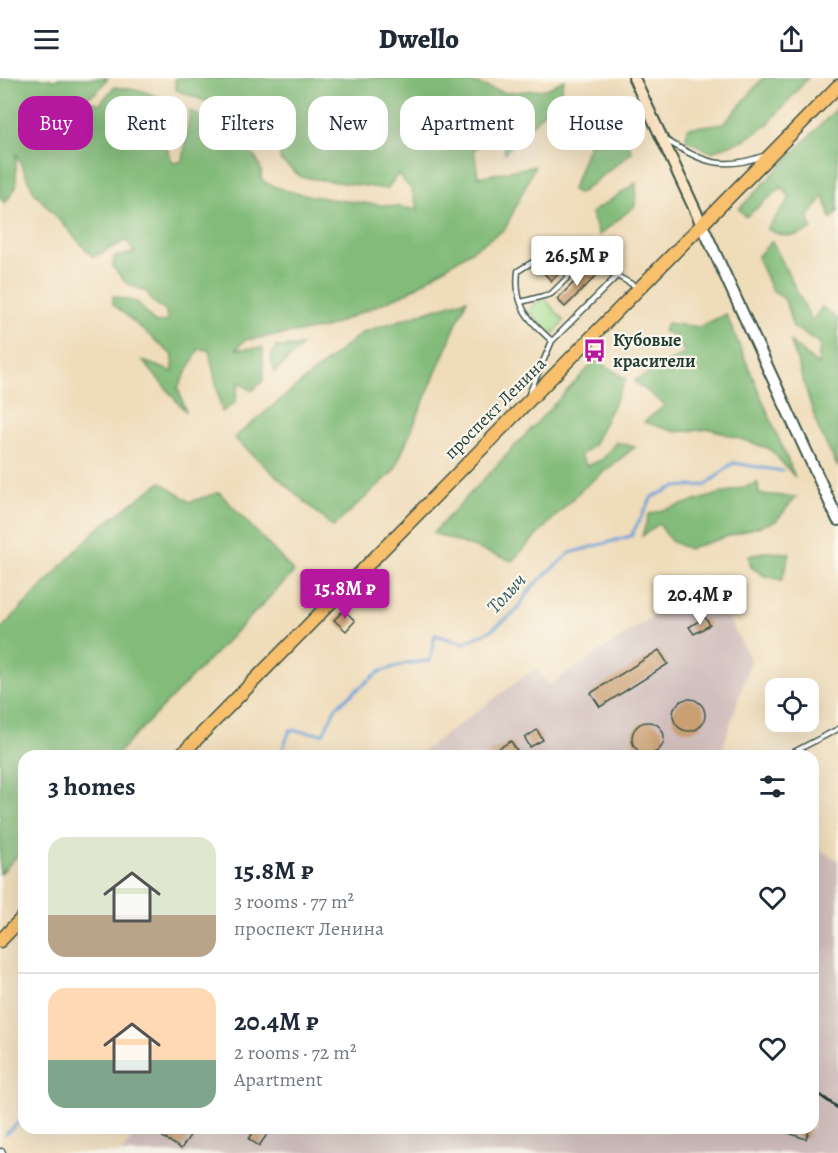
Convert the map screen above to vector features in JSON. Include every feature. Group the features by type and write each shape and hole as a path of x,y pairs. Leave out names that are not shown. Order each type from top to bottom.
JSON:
{"main road":[{"path":"634,78 702,225"},
{"name":"проспект Ленина","path":"186,750 838,86"},
{"path":"0,941 18,922"}],"street":[{"path":"702,225 838,520"}],"lane":[{"path":"661,136 690,154 716,163 740,164 772,153"},
{"path":"552,341 528,320 516,290 518,271 535,259 561,251 586,259 639,288"},
{"path":"521,302 551,294 586,259"},
{"path":"525,403 552,341 617,276"},
{"path":"798,750 838,729"}],"shaded area":[{"path":"704,582 708,582 751,660 722,750 424,750 536,668 548,686"},
{"path":"819,849 838,861 838,1153 121,1153 135,1134 819,1134"}],"green space":[{"path":"0,78 50,78 52,81 59,78 108,78 97,92 90,96 18,96 18,150 93,150 93,102 100,104 105,98 105,150 167,150 174,163 183,161 185,150 187,150 190,111 199,116 199,150 249,150 261,168 261,179 274,186 291,192 336,200 418,210 412,190 398,174 387,189 301,177 280,160 281,150 296,150 296,96 199,96 199,99 176,90 175,78 459,78 506,93 547,89 564,80 560,95 547,96 547,109 535,121 535,96 400,96 400,150 474,150 478,177 535,166 505,229 408,292 325,328 245,340 236,349 263,348 263,381 252,391 239,382 235,403 222,412 209,350 199,349 178,388 186,412 143,361 173,372 173,356 113,304 113,296 137,302 155,323 168,321 165,310 152,301 147,292 126,283 113,267 114,257 134,253 127,240 93,257 34,192 16,153 16,187 5,203 0,198"},
{"path":"763,78 808,78 767,125 746,139 711,152 686,140 687,128 725,123"},
{"path":"114,87 143,91 156,96 107,96"},
{"path":"838,107 838,212 831,219 824,196 808,217 812,229 790,236 773,232 767,229 790,198 782,187 746,217 739,209"},
{"path":"587,150 631,150 632,152 579,194 572,190"},
{"path":"636,183 635,206 599,235 591,213"},
{"path":"772,241 812,321 822,307 838,319 838,468 818,428 791,342 818,365 820,343 793,327 785,300 771,289 757,257"},
{"path":"467,299 394,471 333,527 234,438 363,332"},
{"path":"542,299 546,300 564,321 554,333 546,330 530,312 531,307"},
{"path":"726,314 795,477 770,449 711,429 676,432 644,422 665,405 634,381 685,353 675,336 663,331 667,323 699,327"},
{"path":"302,346 275,372 271,357 276,347"},
{"path":"596,360 626,379 593,445 580,456 587,466 603,459 616,442 635,447 581,490 512,561 433,533"},
{"path":"161,482 190,502 219,492 294,572 121,750 18,750 18,855 0,874 0,630 96,530"},
{"path":"758,483 759,494 796,497 776,521 688,549 671,541 659,524 642,536 649,514"},
{"path":"763,552 790,553 782,580 765,576 751,567 749,556"}],"building":[{"path":"557,260 565,267 551,281 544,273"},
{"path":"590,267 598,274 565,307 557,299"},
{"path":"344,610 355,621 346,631 334,620"},
{"path":"705,617 710,625 694,634 689,627"},
{"path":"659,650 668,664 600,707 591,693"},
{"path":"689,699 700,704 705,715 700,726 689,731 678,726 673,715 678,704"},
{"path":"642,723 654,723 663,732 663,744 658,750 638,750 633,744 633,732"},
{"path":"537,730 543,740 530,747 525,738"},
{"path":"511,741 516,750 496,750"},
{"path":"161,1134 191,1134 181,1149"},
{"path":"252,1134 267,1134 259,1146 249,1139"},
{"path":"791,1134 808,1134 806,1139"}],"waterway":[{"name":"Толыч","path":"282,750 290,730 323,734 336,707 379,672 407,663 430,661 435,635 464,643 490,631 513,614 534,585 570,553 631,536 652,497 675,487 706,485 733,463 782,471"},
{"name":"Толыч","path":"6,1134 18,1123"}],"railway":[{"path":"819,1094 838,1108"}],"place":[{"name":"Кубовые красители","path":"595,350"}]}
